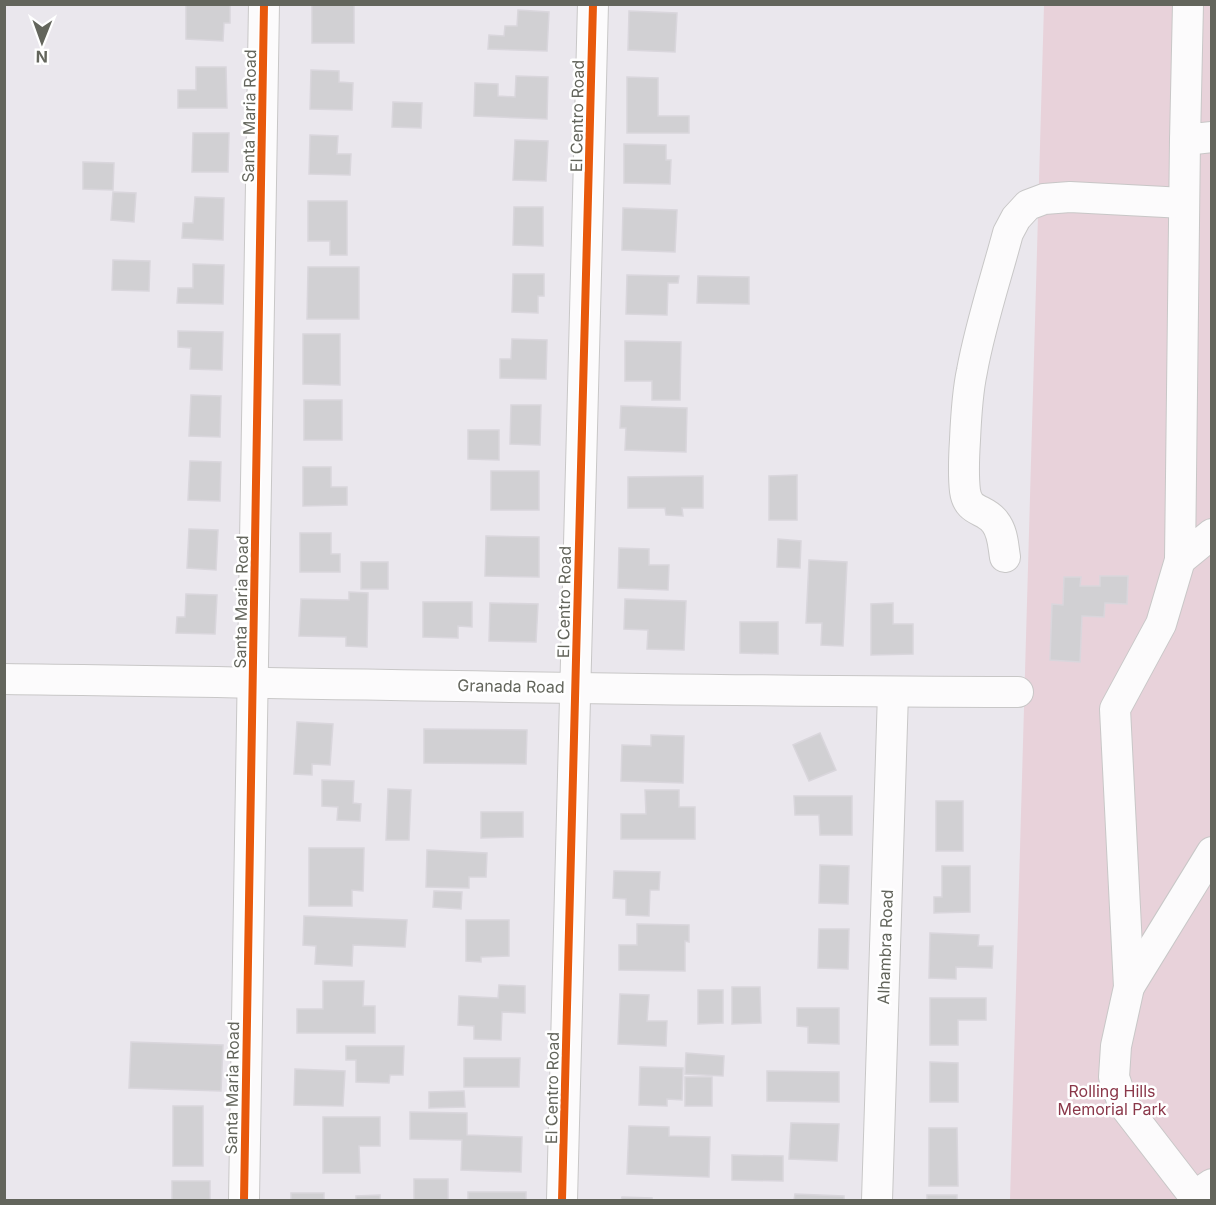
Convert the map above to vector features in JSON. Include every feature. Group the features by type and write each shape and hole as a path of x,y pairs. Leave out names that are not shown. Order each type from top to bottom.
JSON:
{"street":[{"name":"Santa Maria Road","path":"244,1200 264,4"},
{"name":"El Centro Road","path":"562,1200 593,4"},
{"path":"1188,4 1198,139 1184,203 1180,560 1161,624 1114,709 1129,987 1116,1046 1114,1077 1123,1104 1199,1193"},
{"path":"1005,557 1003,538 997,524 991,517 974,509 967,500 964,457 972,371 1008,233 1016,218 1028,205 1044,199 1070,197 1184,203"},
{"path":"1180,560 1212,534"},
{"name":"Granada Road","path":"4,680 893,693 1018,692"},
{"name":"Alhambra Road","path":"877,1200 893,693"},
{"path":"1129,987 1212,852"}],"green space":[{"name":"Rolling Hills Memorial Park","path":"1044,5 1211,5 1211,1200 1010,1200"}],"building":[{"path":"186,4 230,5 230,23 224,23 223,41 186,39"},
{"path":"312,4 354,4 354,43 312,43"},
{"path":"518,10 549,12 547,51 488,49 489,35 504,36 505,26 517,26"},
{"path":"629,11 677,13 675,52 628,50"},
{"path":"196,67 226,67 227,108 178,108 178,90 196,90"},
{"path":"311,70 339,71 339,82 353,83 352,110 310,109"},
{"path":"516,76 548,77 547,119 474,116 475,83 498,84 498,96 515,97"},
{"path":"627,77 658,78 658,116 689,116 689,133 627,133"},
{"path":"393,102 422,103 421,128 392,127"},
{"path":"193,133 229,133 228,172 192,172"},
{"path":"310,135 338,136 337,154 351,154 350,175 309,174"},
{"path":"515,140 548,141 546,181 513,180"},
{"path":"624,144 666,145 666,160 671,160 670,184 624,183"},
{"path":"83,162 114,163 113,190 83,189"},
{"path":"113,192 136,193 134,222 111,220"},
{"path":"195,197 224,198 223,240 182,238 183,223 193,223"},
{"path":"308,201 347,201 347,255 330,255 330,241 308,241"},
{"path":"514,207 543,207 543,246 513,245"},
{"path":"623,208 677,210 675,252 622,250"},
{"path":"113,260 150,261 149,291 112,290"},
{"path":"193,264 224,265 223,304 177,303 178,288 193,288"},
{"path":"308,267 359,267 359,319 307,319"},
{"path":"513,274 544,274 544,296 538,296 538,313 512,312"},
{"path":"627,275 679,276 678,283 668,283 667,315 626,314"},
{"path":"698,276 749,277 749,304 697,303"},
{"path":"178,331 223,332 222,370 190,369 191,348 178,347"},
{"path":"303,334 340,334 340,385 303,384"},
{"path":"512,339 547,340 546,379 500,378 500,359 511,359"},
{"path":"625,341 681,342 680,400 652,400 652,381 625,381"},
{"path":"191,395 221,396 220,437 189,436"},
{"path":"304,400 342,400 342,440 304,440"},
{"path":"511,405 541,405 540,445 510,444"},
{"path":"621,406 687,408 686,452 625,450 626,428 620,428"},
{"path":"468,430 499,430 499,460 468,459"},
{"path":"190,461 221,462 220,501 188,500"},
{"path":"303,467 331,467 331,487 347,487 347,505 303,506"},
{"path":"491,471 539,471 539,510 491,510"},
{"path":"797,475 797,520 769,520 769,476"},
{"path":"703,476 703,508 682,508 683,516 666,515 665,508 628,508 628,477"},
{"path":"189,529 218,530 216,570 187,568"},
{"path":"300,533 331,533 331,554 340,554 340,572 300,572"},
{"path":"486,536 539,537 539,577 485,576"},
{"path":"778,539 801,541 800,568 777,567"},
{"path":"619,548 649,549 649,565 669,565 668,590 618,588"},
{"path":"809,560 847,562 843,646 821,645 822,623 806,623"},
{"path":"361,562 388,562 388,589 361,589"},
{"path":"1100,576 1128,576 1127,604 1105,603 1104,617 1082,616 1080,662 1050,660 1052,604 1063,605 1064,577 1081,577 1080,586 1100,586"},
{"path":"349,592 368,593 367,647 346,646 346,637 299,636 301,599 349,600"},
{"path":"186,594 217,595 215,634 176,633 177,617 185,617"},
{"path":"625,599 686,601 684,650 647,649 648,630 624,629"},
{"path":"423,602 472,602 472,627 458,626 458,638 423,637"},
{"path":"490,603 538,604 536,642 489,641"},
{"path":"893,603 893,624 913,624 913,654 871,655 871,604"},
{"path":"740,622 778,622 778,654 740,653"},
{"path":"297,722 333,724 330,765 312,764 312,775 294,774"},
{"path":"424,729 527,730 526,764 424,763"},
{"path":"820,733 836,770 809,781 793,745"},
{"path":"651,735 684,736 683,783 621,781 622,745 651,746"},
{"path":"322,780 354,781 353,803 361,804 360,821 337,820 338,807 322,806"},
{"path":"388,789 411,790 409,840 386,840"},
{"path":"645,790 679,790 679,807 695,807 695,839 621,839 621,814 646,814"},
{"path":"794,796 852,796 852,835 820,835 819,815 795,815"},
{"path":"936,801 963,801 963,851 936,851"},
{"path":"481,812 523,812 523,837 481,838"},
{"path":"309,848 364,848 363,891 352,890 352,906 309,906"},
{"path":"427,850 487,853 486,877 469,877 469,888 426,887"},
{"path":"820,865 849,866 848,904 819,903"},
{"path":"942,866 970,866 970,912 934,913 934,897 942,897"},
{"path":"614,871 660,872 659,890 650,890 649,916 626,915 626,899 613,898"},
{"path":"434,891 462,892 461,909 433,907"},
{"path":"304,916 407,920 405,947 353,945 352,966 315,964 316,946 303,945"},
{"path":"466,920 509,920 509,956 481,957 481,962 466,961"},
{"path":"637,924 689,925 689,942 685,941 685,971 619,970 619,945 637,945"},
{"path":"819,929 849,929 848,969 818,968"},
{"path":"930,933 979,935 978,946 993,946 992,968 956,967 956,979 929,978"},
{"path":"323,981 364,981 363,1006 375,1006 375,1033 297,1033 297,1009 323,1009"},
{"path":"499,985 525,986 525,1013 502,1012 501,1040 474,1039 474,1026 458,1025 459,996 498,998"},
{"path":"732,987 760,987 761,1023 732,1024"},
{"path":"698,990 723,990 723,1023 698,1024"},
{"path":"620,994 649,995 647,1021 667,1021 666,1046 618,1044"},
{"path":"930,998 986,998 986,1020 958,1020 958,1045 930,1045"},
{"path":"797,1008 839,1008 839,1044 808,1043 808,1027 797,1026"},
{"path":"131,1042 223,1045 221,1091 129,1088"},
{"path":"346,1046 404,1046 403,1075 390,1075 389,1083 356,1082 356,1060 346,1060"},
{"path":"686,1053 724,1056 723,1076 685,1074"},
{"path":"464,1058 520,1058 519,1087 464,1087"},
{"path":"930,1062 958,1063 958,1102 930,1102"},
{"path":"640,1067 683,1068 682,1100 667,1099 667,1106 639,1105"},
{"path":"295,1069 345,1071 343,1106 294,1105"},
{"path":"767,1071 839,1072 839,1102 767,1101"},
{"path":"685,1077 712,1077 712,1106 685,1106"},
{"path":"464,1091 465,1107 429,1108 429,1092"},
{"path":"173,1106 203,1106 203,1166 173,1166"},
{"path":"410,1112 467,1113 467,1135 522,1137 521,1172 461,1170 462,1140 410,1139"},
{"path":"323,1117 380,1117 380,1146 359,1146 360,1173 323,1173"},
{"path":"791,1123 839,1124 837,1161 789,1159"},
{"path":"629,1126 669,1127 669,1136 710,1137 709,1177 627,1174"},
{"path":"929,1128 957,1128 958,1186 929,1186"},
{"path":"732,1155 783,1156 783,1181 732,1180"},
{"path":"414,1179 448,1179 448,1200 414,1200"},
{"path":"172,1181 210,1181 210,1200 172,1200"},
{"path":"468,1192 526,1192 526,1200 468,1200"},
{"path":"291,1193 324,1193 324,1200 291,1200"},
{"path":"795,1194 844,1196 844,1200 794,1200"},
{"path":"380,1195 380,1200 356,1200 356,1196"},
{"path":"927,1195 957,1195 957,1200 927,1200"},
{"path":"622,1197 652,1198 652,1200 621,1200"}],"cycle path":[{"path":"244,1200 264,4"},
{"path":"562,1200 593,4"}]}
